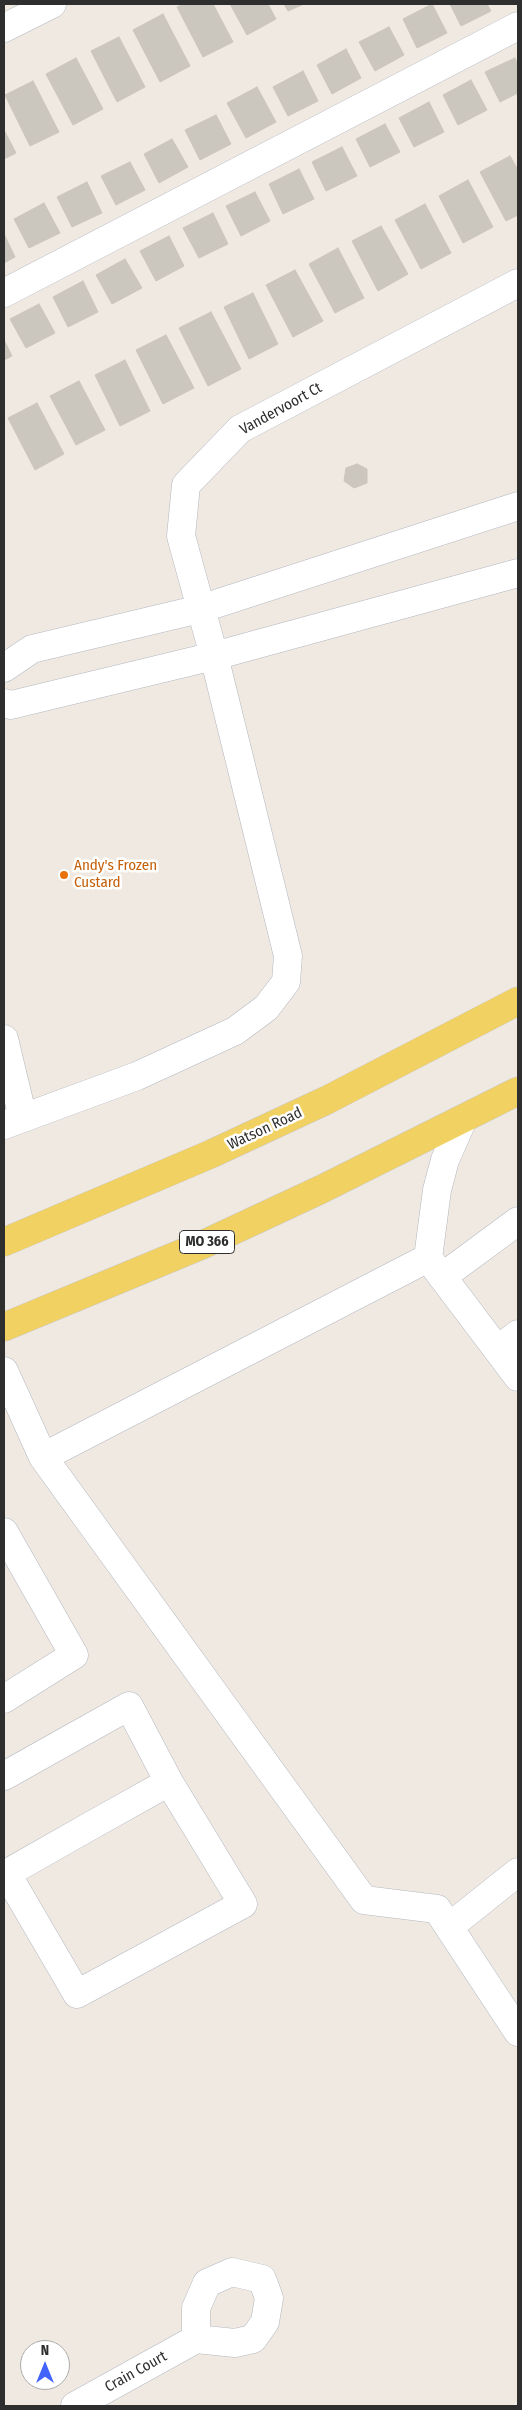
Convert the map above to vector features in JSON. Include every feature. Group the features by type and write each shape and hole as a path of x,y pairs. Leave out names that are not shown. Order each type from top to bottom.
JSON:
{"main road":[{"name":"Watson Road","path":"4,1242 202,1158 327,1100 518,1001"},
{"name":"MO 366","path":"4,1327 202,1245 518,1091"}],"street":[{"path":"4,28 52,4"},
{"path":"4,292 518,26"},
{"name":"Vandervoort Ct","path":"14,1122 137,1076 235,1031 266,1008 286,982 288,956 214,656 181,536 186,485 240,429 518,284"},
{"path":"4,668 32,649 200,609 518,506"},
{"path":"4,703 11,705 214,656 518,573"},
{"path":"4,1039 14,1122"},
{"path":"463,1119 446,1160 437,1190 435,1268 508,1342 518,1377"},
{"path":"42,1456 435,1268 518,1221"},
{"path":"4,1370 42,1456 364,1900 437,1909 518,2032"},
{"path":"4,1532 74,1655 4,1699"},
{"path":"4,1776 129,1706 169,1782 243,1904 77,1994 5,1874 169,1782"},
{"path":"449,1927 518,1872"},
{"name":"Crain Court","path":"75,2406 196,2339"}],"building":[{"path":"183,4 213,4 233,42 203,57 177,7"},
{"path":"230,4 268,4 276,19 247,35"},
{"path":"284,4 304,4 288,11"},
{"path":"432,4 447,33 417,48 403,19"},
{"path":"450,4 487,4 491,11 461,26"},
{"path":"163,14 190,66 160,82 133,30"},
{"path":"389,27 404,55 375,71 359,42"},
{"path":"119,37 145,87 117,102 91,51"},
{"path":"346,49 361,78 332,94 317,65"},
{"path":"76,58 103,109 73,125 46,74"},
{"path":"515,58 518,65 518,93 500,102 485,72"},
{"path":"303,71 318,101 288,116 273,87"},
{"path":"471,80 487,110 458,125 443,95"},
{"path":"33,81 59,132 30,146 5,95"},
{"path":"257,87 276,122 246,138 227,103"},
{"path":"429,102 444,132 414,147 399,118"},
{"path":"216,115 231,144 200,160 185,130"},
{"path":"385,124 400,152 370,167 356,139"},
{"path":"4,130 16,153 4,159"},
{"path":"172,139 188,167 159,183 144,154"},
{"path":"342,147 357,176 326,191 312,162"},
{"path":"510,156 518,170 518,215 506,221 480,172"},
{"path":"130,162 145,190 116,205 101,176"},
{"path":"299,169 314,199 283,214 269,184"},
{"path":"468,180 493,227 463,243 439,196"},
{"path":"87,182 102,213 72,227 57,197"},
{"path":"255,192 270,221 241,236 226,206"},
{"path":"44,203 60,233 29,248 14,219"},
{"path":"425,204 451,253 421,269 395,220"},
{"path":"213,213 228,244 199,258 183,228"},
{"path":"381,226 408,274 378,291 352,241"},
{"path":"4,234 15,257 4,263"},
{"path":"169,236 184,266 156,281 140,251"},
{"path":"338,248 364,298 335,313 309,264"},
{"path":"125,259 142,288 112,304 96,275"},
{"path":"295,270 323,321 293,337 266,285"},
{"path":"83,281 98,312 68,327 53,297"},
{"path":"253,293 278,344 249,359 224,307"},
{"path":"39,304 55,333 26,348 10,319"},
{"path":"211,312 241,369 208,386 179,328"},
{"path":"166,335 194,388 163,404 136,350"},
{"path":"4,340 12,356 4,360"},
{"path":"125,360 150,411 120,426 95,375"},
{"path":"79,381 105,430 76,445 50,396"},
{"path":"37,403 64,454 35,470 8,418"},
{"path":"357,464 367,469 367,483 354,488 344,481 346,468"}],"place":[{"name":"Andy's Frozen Custard","path":"64,875"}]}
